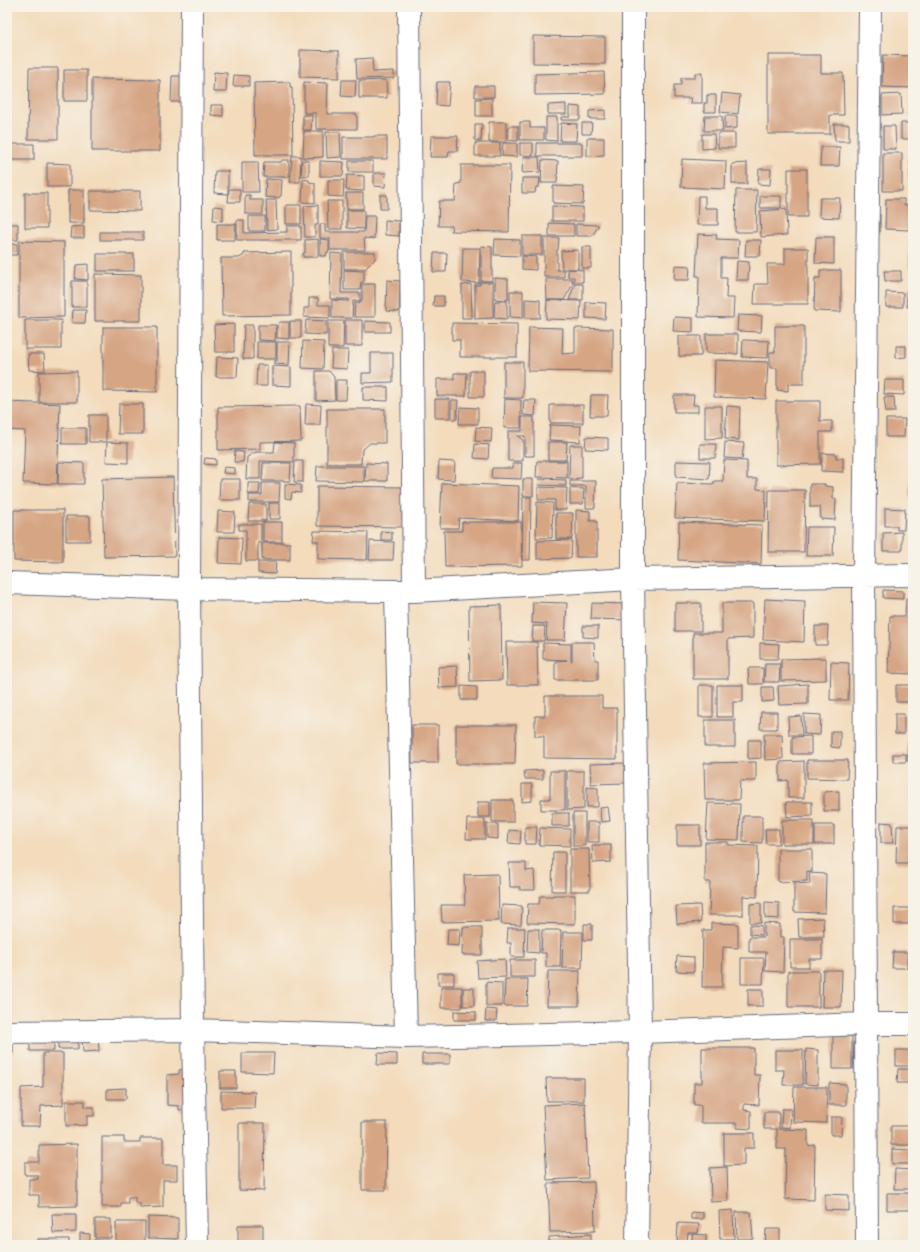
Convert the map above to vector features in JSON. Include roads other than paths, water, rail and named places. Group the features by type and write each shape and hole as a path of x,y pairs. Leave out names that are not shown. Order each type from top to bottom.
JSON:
{"street":[{"path":"192,7 189,589 193,1030 197,1245"},
{"path":"406,1037 405,591 410,7"},
{"path":"632,7 633,579 640,1032 637,1245"},
{"path":"867,1245 864,576 870,7"},
{"path":"7,584 189,589 405,591 633,579 913,575"},
{"path":"7,1032 193,1030 406,1037 640,1032 866,1024 913,1024"}]}
